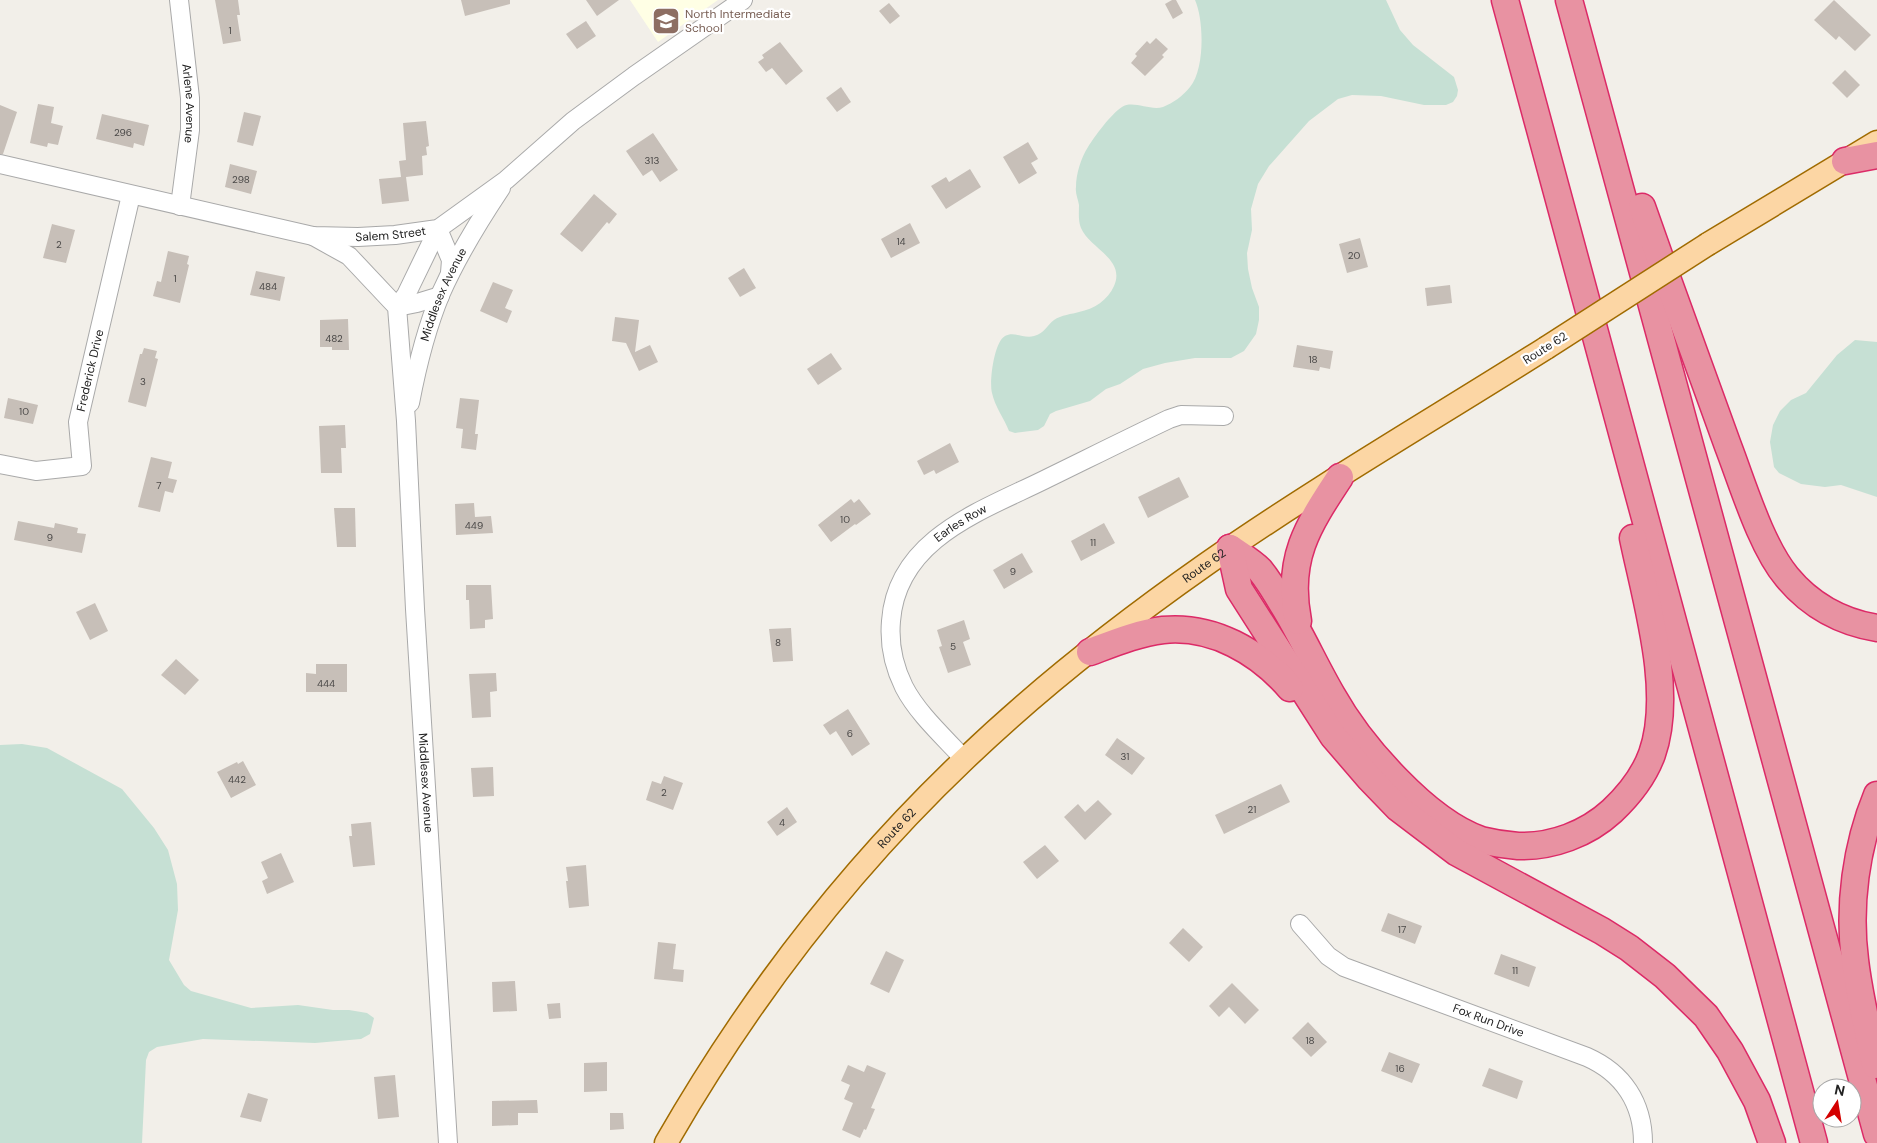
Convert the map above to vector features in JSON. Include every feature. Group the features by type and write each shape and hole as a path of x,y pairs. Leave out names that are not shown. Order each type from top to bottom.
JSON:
{"highway":[{"path":"1505,0 1814,1143"},
{"path":"1572,10 1732,457 1772,554 1786,576 1811,602 1847,621 1877,628"},
{"path":"1572,10 1877,1134"},
{"path":"1845,161 1877,155"},
{"path":"1230,548 1253,564 1266,578 1301,634 1341,711 1375,754 1402,783 1451,824 1469,835 1482,840 1512,845 1536,846 1556,842 1584,831 1600,821 1620,804 1648,764 1655,744 1660,712 1659,675 1652,631 1575,263"},
{"path":"1301,634 1293,591 1298,556 1316,513 1340,477"},
{"path":"1230,548 1239,589 1333,736"},
{"path":"1090,652 1138,635 1164,630 1195,632 1219,637 1249,651 1268,665 1398,808 1434,837 1494,874 1602,931 1629,948 1665,976 1706,1016 1730,1051 1757,1101 1772,1143"},
{"path":"1877,795 1859,859 1854,896 1853,927 1855,960 1877,1076"}],"main road":[{"name":"Route 62","path":"666,1143 695,1092 727,1043 791,954 908,818 1013,715 1150,605 1230,548 1708,244 1877,142"}],"street":[{"name":"Arlene Avenue","path":"179,0 190,98 190,130 180,206"},
{"name":"Salem Street","path":"0,164 313,236 358,237 395,235 438,228 506,180 573,120 743,0"},
{"name":"Middlesex Avenue","path":"406,421 419,357 440,296 450,273 506,180"},
{"name":"Frederick Drive","path":"0,464 36,471 82,466 78,422 131,195"},
{"path":"438,228 451,260 450,273"},
{"path":"397,307 406,296 438,228"},
{"path":"313,236 349,256 397,307"},
{"path":"397,307 440,296"},
{"name":"Middlesex Avenue","path":"397,307 406,421 448,1143"},
{"name":"Earles Row","path":"965,760 913,702 898,674 894,660 891,637 892,614 900,584 916,557 952,527 1012,495 1169,419 1181,415 1224,416"},
{"name":"Fox Run Drive","path":"1300,924 1328,956 1344,967 1603,1064 1616,1075 1632,1095 1641,1120 1643,1143"}],"shaded area":[{"name":"North Intermediate School","path":"630,0 718,0 658,42"},
{"path":"1195,0 1386,0 1400,30 1413,45 1454,77 1458,90 1457,96 1453,102 1446,105 1424,105 1381,96 1352,95 1338,99 1309,121 1269,166 1258,184 1251,209 1252,230 1247,253 1248,269 1259,307 1259,320 1256,334 1244,351 1231,358 1195,358 1143,369 1120,384 1106,389 1090,401 1050,414 1044,426 1038,430 1015,433 1009,431 995,403 991,388 993,363 998,346 1005,336 1030,337 1038,335 1057,318 1085,311 1095,306 1108,296 1114,286 1115,268 1105,254 1085,235 1080,225 1079,205 1076,194 1079,166 1085,151 1095,137 1108,120 1122,107 1131,105 1153,108 1163,107 1178,99 1190,87 1198,69 1202,44 1200,20"},
{"path":"1855,340 1877,342 1877,497 1841,485 1825,487 1801,484 1779,473 1774,467 1770,442 1773,425 1780,411 1791,400 1806,393 1837,355"},
{"path":"22,744 47,748 122,789 154,828 168,850 177,884 178,910 169,960 184,985 191,991 251,1008 298,1005 367,1013 374,1018 370,1034 361,1039 315,1043 203,1039 157,1047 149,1052 146,1060 142,1143 0,1143 0,745"}],"building":[{"path":"215,0 238,0 240,15 237,15 241,41 223,44"},
{"path":"461,0 510,0 510,4 465,16"},
{"path":"586,0 619,0 597,16"},
{"path":"1176,0 1183,13 1173,19 1165,4"},
{"path":"1834,0 1871,35 1855,51 1839,36 1836,40 1814,20"},
{"path":"889,3 900,16 890,24 879,11"},
{"path":"586,21 596,36 577,49 566,34"},
{"path":"1156,38 1168,49 1162,55 1164,57 1145,76 1131,63 1137,56 1135,54 1147,41 1150,44"},
{"path":"780,42 803,71 786,85 772,68 766,72 758,62 764,58 762,55"},
{"path":"1845,70 1860,85 1847,98 1832,83"},
{"path":"841,87 851,102 837,112 826,98"},
{"path":"38,104 54,107 51,123 63,126 58,145 48,143 47,147 30,143"},
{"path":"0,105 17,112 3,154 0,154"},
{"path":"244,112 261,116 253,146 237,142"},
{"path":"102,114 149,125 144,146 134,143 133,148 96,139"},
{"path":"426,121 429,146 426,147 427,155 422,156 423,175 406,177 409,201 382,204 379,179 401,177 399,161 406,160 403,123"},
{"path":"653,133 678,170 660,182 652,170 643,176 626,151"},
{"path":"1028,142 1038,159 1031,163 1037,173 1019,184 1003,157"},
{"path":"230,164 257,171 251,194 225,187"},
{"path":"970,169 981,187 946,209 931,186 946,177 949,182"},
{"path":"594,194 617,214 609,224 607,222 582,252 560,234"},
{"path":"910,223 920,243 891,258 881,239"},
{"path":"52,224 75,230 66,263 43,258"},
{"path":"1360,238 1368,267 1347,273 1339,244"},
{"path":"168,251 189,256 187,264 189,265 180,303 153,296 157,281 161,282"},
{"path":"744,268 756,288 740,297 728,278"},
{"path":"256,271 285,277 280,301 250,295"},
{"path":"493,282 513,290 505,308 512,311 507,323 480,311"},
{"path":"1450,285 1452,303 1427,306 1425,288"},
{"path":"615,317 639,320 635,352 650,345 658,362 639,371 626,343 612,341"},
{"path":"348,319 349,350 332,350 332,347 320,347 320,320"},
{"path":"1297,345 1333,351 1330,369 1320,367 1319,371 1293,367"},
{"path":"144,348 157,351 155,358 158,359 146,407 128,402 140,354 142,354"},
{"path":"831,353 842,369 818,385 807,369"},
{"path":"8,398 38,405 33,424 4,418"},
{"path":"460,398 479,400 475,434 478,434 476,450 461,448 463,429 456,428"},
{"path":"345,425 346,448 341,448 342,473 321,473 319,426"},
{"path":"950,443 959,462 936,474 934,470 924,475 917,461"},
{"path":"151,457 172,462 168,478 177,480 173,493 165,491 160,512 138,507"},
{"path":"1179,477 1189,497 1148,518 1138,497"},
{"path":"851,499 854,503 859,499 871,514 831,542 818,525"},
{"path":"474,503 475,517 491,516 493,533 456,535 455,504"},
{"path":"334,508 355,508 356,547 337,547"},
{"path":"18,521 54,528 55,523 78,528 77,533 86,534 82,553 14,540"},
{"path":"1104,523 1115,543 1081,561 1071,541"},
{"path":"1022,553 1033,572 1004,589 993,570"},
{"path":"466,585 491,585 493,619 485,620 485,628 470,629 469,600 466,600"},
{"path":"95,603 108,631 90,640 76,612"},
{"path":"964,620 970,639 963,642 971,665 948,673 939,647 942,646 937,630"},
{"path":"791,628 793,661 773,662 769,629"},
{"path":"176,659 199,680 185,695 161,675"},
{"path":"316,664 347,664 347,692 306,692 306,673 316,674"},
{"path":"496,673 497,691 490,692 491,717 472,718 469,674"},
{"path":"848,709 870,744 852,756 836,731 830,735 823,725"},
{"path":"1117,738 1145,758 1132,775 1105,755"},
{"path":"243,761 256,785 231,798 217,772"},
{"path":"493,767 494,796 473,797 471,768"},
{"path":"664,776 683,783 673,810 646,800 652,781 661,784"},
{"path":"1281,784 1290,802 1224,834 1215,815"},
{"path":"1098,800 1112,814 1085,840 1064,817 1078,804 1085,812"},
{"path":"787,807 797,822 777,836 767,822"},
{"path":"371,822 375,865 353,867 349,836 352,836 351,824"},
{"path":"1045,845 1059,861 1037,879 1023,862"},
{"path":"281,853 294,882 267,894 262,881 268,878 261,862"},
{"path":"586,865 589,906 569,908 566,867"},
{"path":"1388,913 1422,926 1415,944 1381,931"},
{"path":"1183,928 1203,947 1189,962 1169,943"},
{"path":"658,942 676,944 673,969 684,970 683,982 654,979"},
{"path":"886,951 904,960 889,993 870,984"},
{"path":"1501,954 1536,967 1529,987 1494,974"},
{"path":"515,981 517,1011 493,1012 492,982"},
{"path":"1232,983 1259,1010 1245,1024 1229,1007 1219,1017 1209,1006"},
{"path":"560,1003 561,1018 549,1019 547,1004"},
{"path":"1308,1022 1327,1042 1311,1057 1292,1038"},
{"path":"1389,1052 1420,1064 1412,1083 1381,1071"},
{"path":"607,1062 607,1091 584,1092 584,1063"},
{"path":"848,1065 864,1072 867,1065 886,1073 871,1108 875,1109 866,1130 864,1129 860,1138 842,1130 853,1103 844,1099 850,1085 841,1081"},
{"path":"1489,1068 1523,1081 1517,1099 1482,1086"},
{"path":"395,1075 399,1117 378,1119 374,1077"},
{"path":"248,1093 268,1099 261,1122 240,1117"},
{"path":"537,1100 538,1113 518,1113 518,1125 492,1126 492,1101"},
{"path":"610,1113 623,1113 624,1129 610,1130"}],"place":[{"name":"North Intermediate School","path":"666,21"}]}
